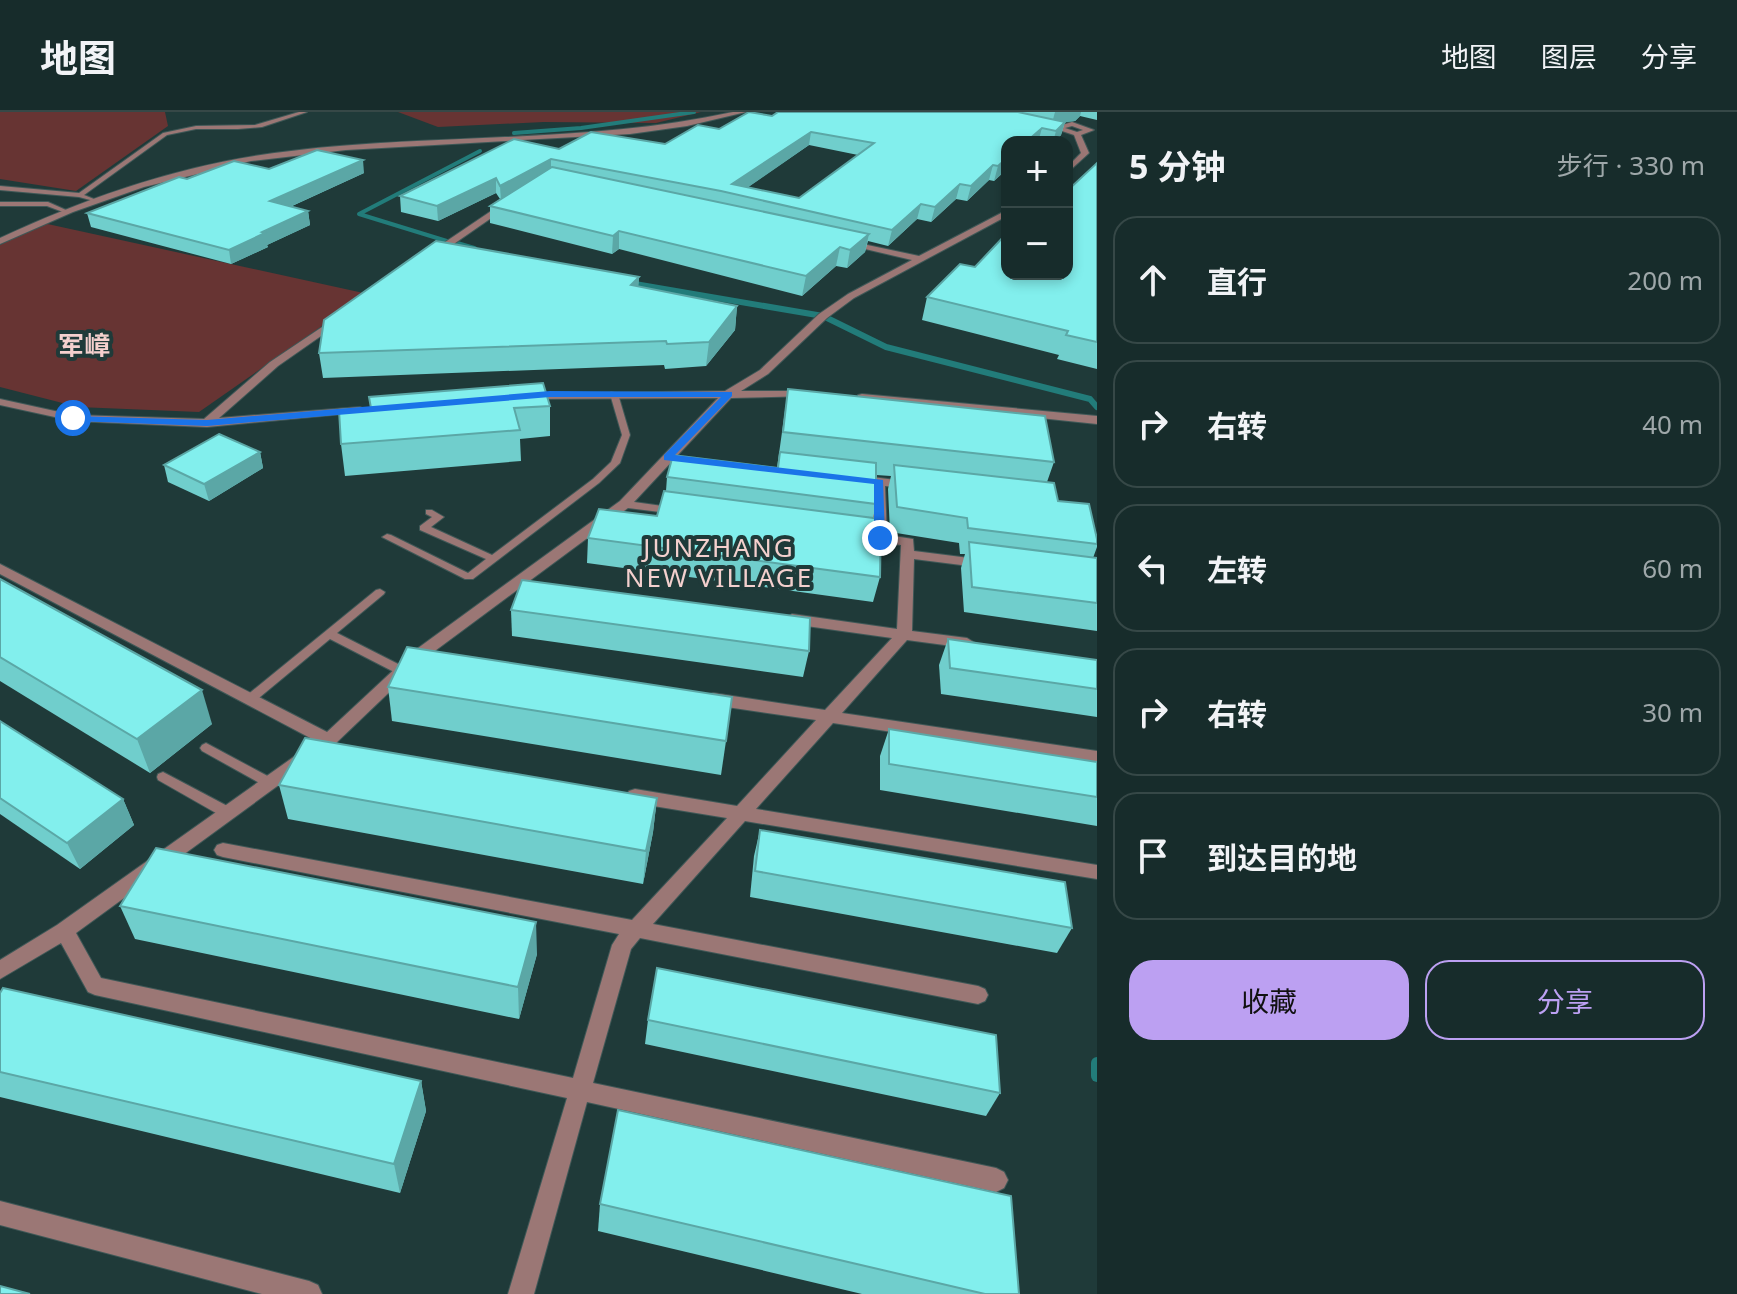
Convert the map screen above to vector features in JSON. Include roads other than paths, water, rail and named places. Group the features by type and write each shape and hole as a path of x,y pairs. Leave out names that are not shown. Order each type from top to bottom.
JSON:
{"street":[{"path":"0,241 63,210 195,169 290,153 383,145 537,141 625,133 743,112"},
{"path":"1067,112 1072,124"},
{"path":"1045,127 1077,134 1090,130 1072,124 1058,126 1060,130"},
{"path":"1073,165 1085,153 1077,134"},
{"path":"421,263 515,199"},
{"path":"0,970 64,931 329,740 419,655 625,504 675,458 728,394 764,372 823,316 851,296 1001,216"},
{"path":"842,241 919,259"},
{"path":"207,423 274,364 348,313"},
{"path":"519,397 820,395"},
{"path":"851,397 1095,420"},
{"path":"0,402 73,418 207,423 378,408"},
{"path":"849,478 925,487"},
{"path":"879,482 880,538"},
{"path":"625,504 700,514"},
{"path":"521,1294 622,945 904,634 908,542 850,534"},
{"path":"907,554 1002,566"},
{"path":"0,568 329,740"},
{"path":"779,617 978,645"},
{"path":"419,655 450,660"},
{"path":"703,698 1097,757"},
{"path":"617,793 1097,872"},
{"path":"223,850 978,995"},
{"path":"64,931 95,986 996,1180"},
{"path":"0,1213 257,1288 309,1294"}],"lane":[{"path":"80,195 165,134 179,128 248,127 304,112"},
{"path":"0,188 80,195 92,200"},
{"path":"0,204 48,204 63,210"},
{"path":"387,537 469,577 615,463 623,450 626,435 614,394"},
{"path":"429,512 439,517 424,528 493,559"},
{"path":"250,699 380,592"},
{"path":"329,634 402,671"},
{"path":"206,748 270,783"},
{"path":"163,777 228,813"}],"waterway":[{"path":"514,133 581,128 694,112"},
{"path":"463,246 359,214 480,151"},
{"path":"457,244 474,249"},
{"path":"629,283 823,316 886,347 1090,399 1097,407"},
{"path":"1097,1063 1097,1076"}],"district":[{"name":"军嶂","path":"84,345"},
{"name":"JUNZHANG NEW VILLAGE","path":"719,562"}]}
